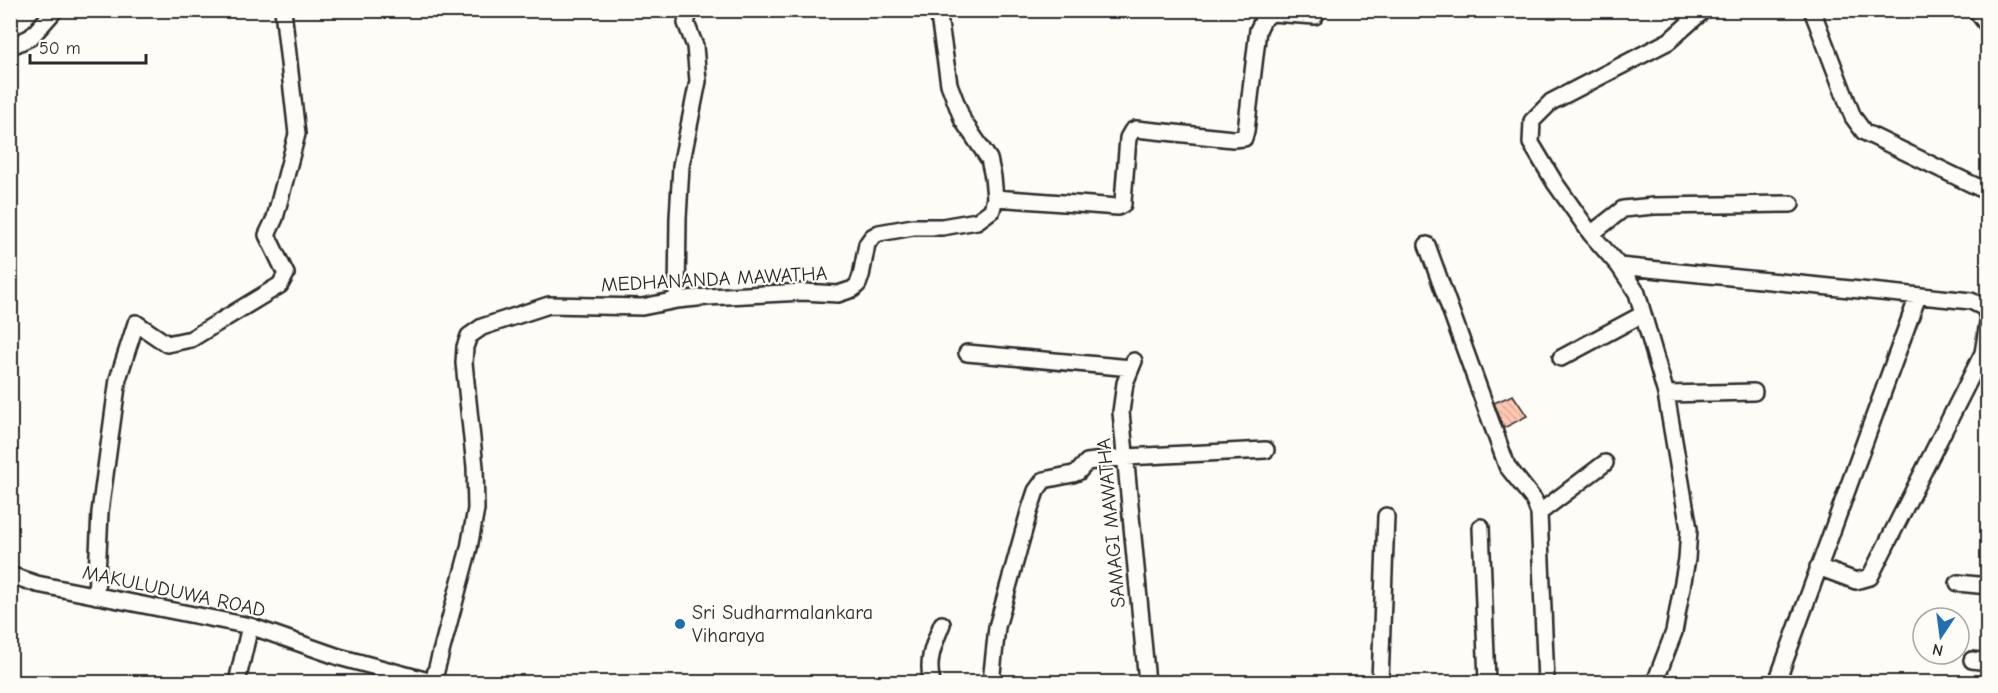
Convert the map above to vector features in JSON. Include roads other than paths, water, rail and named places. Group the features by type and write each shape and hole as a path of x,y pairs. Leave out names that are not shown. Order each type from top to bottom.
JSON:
{"street":[{"path":"10,47 32,37 55,10"},
{"path":"96,596 100,512 118,379 136,323 167,344 191,339 280,285 286,274 267,235 274,218 297,134 283,10"},
{"path":"677,300 681,166 698,81 695,46 686,23 690,10"},
{"path":"938,10 949,84 963,121 989,159 995,198 1118,207 1124,201 1128,138 1132,131 1136,129 1233,139 1244,138 1258,30 1263,20 1271,13 1314,16"},
{"path":"1655,682 1674,632 1687,559 1689,529 1666,394 1637,293 1555,183 1531,143 1532,121 1551,102 1670,41 1704,10"},
{"path":"1812,10 1853,117 1864,132 1988,192"},
{"path":"1976,10 1988,26"},
{"name":"MEDHANANDA MAWATHA","path":"432,682 470,548 476,509 475,466 464,363 465,347 469,336 482,327 549,305 642,307 677,300 803,292 838,294 858,284 867,244 872,237 888,230 942,227 977,221 992,210 995,198"},
{"path":"1591,234 1623,209 1654,206 1791,204"},
{"path":"1427,245 1507,466 1534,500 1539,513 1546,682"},
{"path":"1619,266 1971,301 1985,308 1988,320 1983,353 1870,577 1856,581 1818,567"},
{"path":"1777,682 1918,296"},
{"path":"1561,358 1643,314"},
{"name":"SAMAGI MAWATHA","path":"967,353 1132,365 1125,383 1121,412 1147,682"},
{"path":"1666,394 1754,392"},
{"path":"991,682 997,627 1029,512 1039,485 1044,480 1072,474 1088,462 1126,457 1266,450"},
{"path":"1539,513 1605,463"},
{"path":"1380,682 1386,516"},
{"path":"1481,527 1487,682"},
{"name":"MAKULUDUWA ROAD","path":"10,575 37,584 250,626 339,657 432,682"},
{"path":"1958,582 1988,586"},
{"path":"932,682 929,673 930,651 942,624"},
{"path":"237,682 250,626"}],"place":[{"name":"Sri Sudharmalankara Viharaya","path":"680,624"}]}
